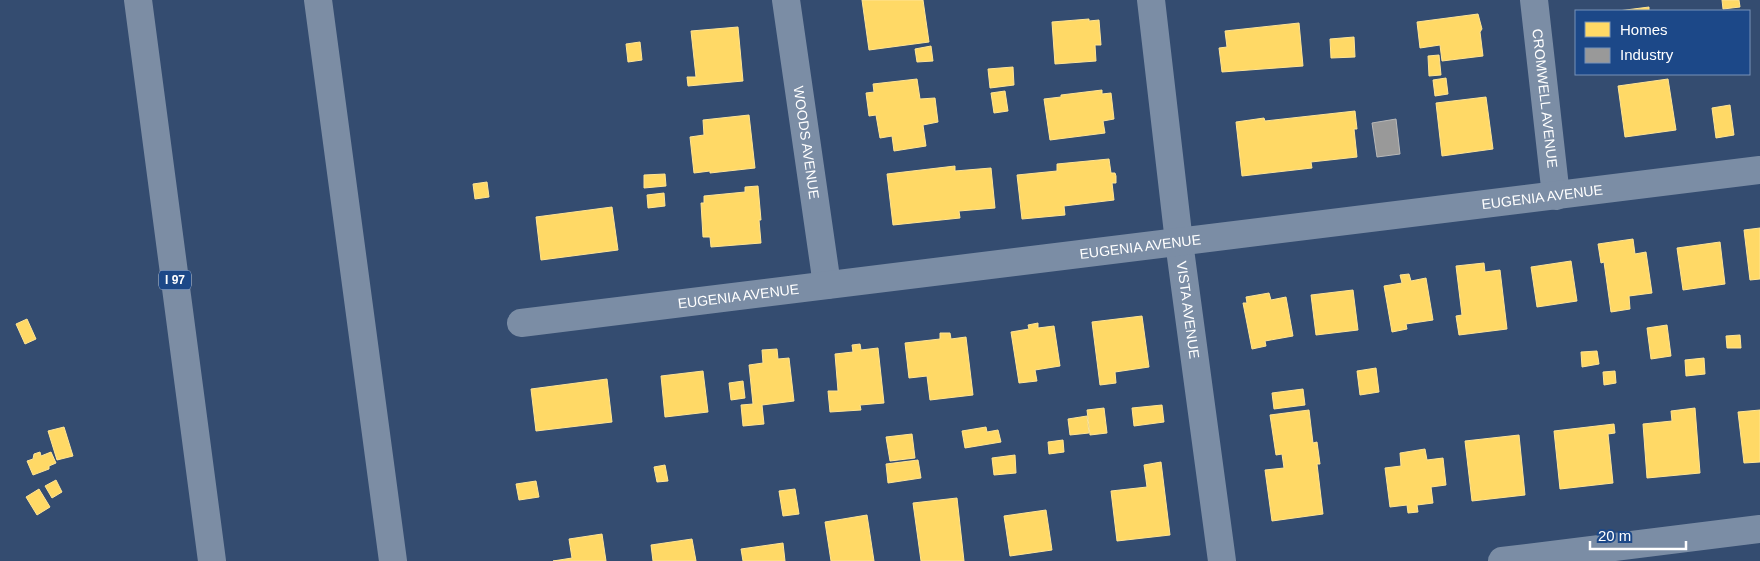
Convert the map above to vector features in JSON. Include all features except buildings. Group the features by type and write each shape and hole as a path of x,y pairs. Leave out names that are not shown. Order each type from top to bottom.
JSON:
{"highway":[{"name":"I 97","path":"138,0 212,561"},
{"path":"318,0 393,561"}],"street":[{"name":"WOODS AVENUE","path":"786,0 827,285"},
{"name":"VISTA AVENUE","path":"1151,0 1179,242 1222,561"},
{"name":"CROMWELL AVENUE","path":"1534,0 1556,196"},
{"name":"EUGENIA AVENUE","path":"521,323 1760,170"},
{"path":"1502,561 1760,529"}]}
